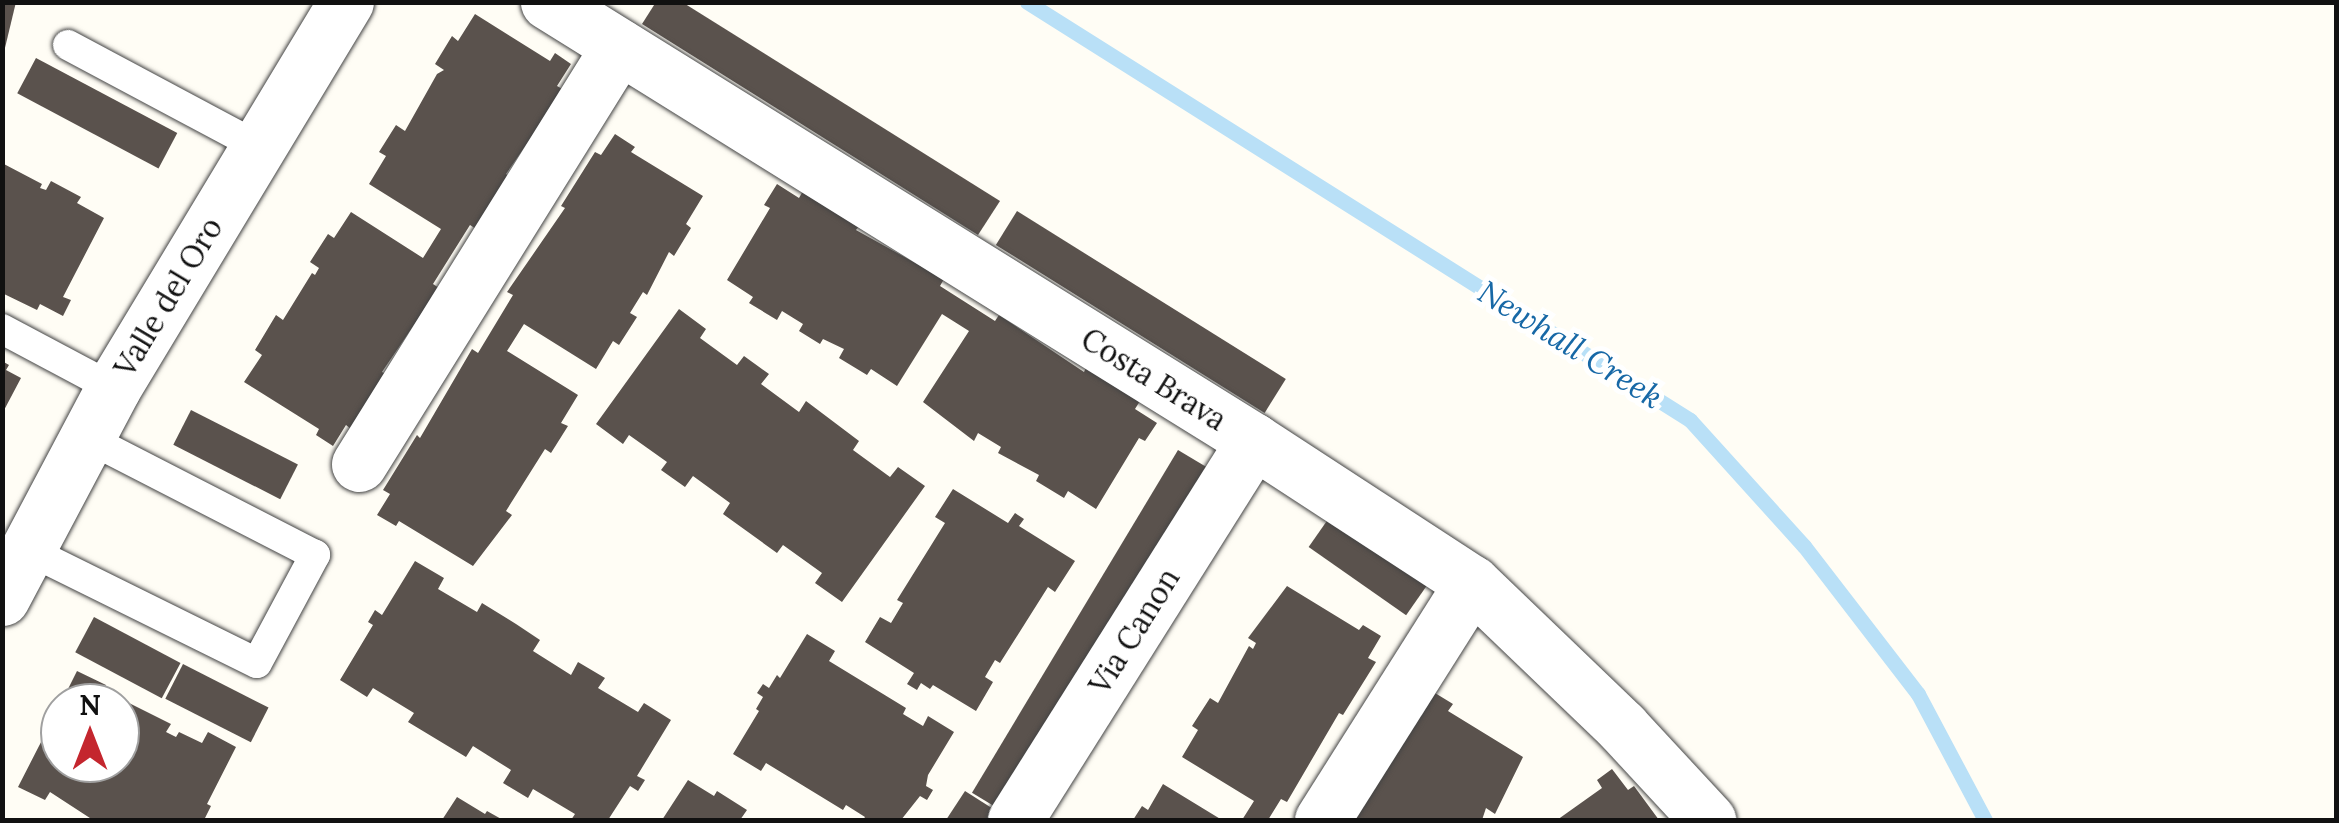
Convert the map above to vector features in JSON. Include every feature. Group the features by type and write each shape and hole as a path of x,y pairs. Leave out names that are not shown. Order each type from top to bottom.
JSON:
{"street":[{"name":"Valle del Oro","path":"2,598 114,388 346,2"},
{"name":"Costa Brava","path":"548,2 1254,442 1472,584 1622,727 1708,820"},
{"path":"359,464 619,46"},
{"name":"Via Canon","path":"1015,820 1254,442"},
{"path":"1322,820 1472,584"}],"lane":[{"path":"68,45 258,146"},
{"path":"2,329 114,388"},
{"path":"28,550 258,662 314,556 87,438"}],"building":[{"path":"2,2 16,2 4,52 2,52"},
{"path":"656,2 682,2 1000,201 978,235 642,24"},
{"path":"475,14 550,61 555,53 571,64 557,86 564,90 506,174 510,177 476,229 470,225 433,284 439,288 382,372 386,374 351,429 346,425 333,446 316,435 319,429 244,382 262,355 255,350 276,315 283,320 319,268 310,262 328,234 334,238 351,212 423,258 441,229 369,184 386,156 379,152 396,125 405,131 437,74 444,70 435,64 452,36 458,41"},
{"path":"36,58 177,133 158,168 17,93"},
{"path":"615,134 635,147 631,152 703,196 686,224 691,228 674,256 669,252 647,295 643,292 630,313 637,317 619,345 613,341 596,369 524,324 507,351 578,395 561,423 568,426 551,453 545,449 506,511 512,515 473,566 399,521 396,526 377,515 390,494 383,490 417,435 420,438 472,349 478,353 513,295 507,292 565,208 561,206 595,152 601,155"},
{"path":"2,163 42,184 40,188 46,190 51,181 81,197 77,203 104,218 63,297 71,300 63,316 40,304 37,310 2,293"},
{"path":"777,184 799,198 803,191 859,226 856,230 944,279 940,286 995,321 999,315 1084,372 1086,368 1140,401 1135,409 1157,423 1145,441 1139,438 1096,509 1068,491 1064,498 1036,481 1039,475 998,453 1001,447 978,433 974,441 923,402 969,331 942,314 897,386 871,369 867,375 839,358 844,349 823,339 820,344 799,331 803,324 782,311 777,320 749,303 753,297 727,280 770,208 764,205"},
{"path":"1017,211 1286,379 1265,413 996,245"},
{"path":"679,309 706,329 700,338 737,365 744,356 769,374 761,384 799,412 806,401 859,441 853,450 890,477 898,467 925,486 842,602 815,583 822,573 783,545 777,553 723,514 730,503 693,476 685,487 661,470 667,462 629,435 623,444 596,424"},
{"path":"2,361 9,365 6,370 21,378 2,414"},
{"path":"191,410 298,464 280,499 173,445"},
{"path":"1178,450 1211,470 1005,813 972,793"},
{"path":"953,489 1008,523 1015,513 1024,519 1019,526 1075,561 1055,592 1048,587 1000,663 995,660 985,677 993,682 976,711 933,685 930,689 921,683 917,690 907,684 914,673 865,642 880,617 891,623 903,603 897,600 945,523 935,517"},
{"path":"1331,515 1428,583 1406,615 1309,547"},
{"path":"415,561 444,578 438,589 477,612 482,603 540,640 533,651 571,675 578,662 605,678 598,688 638,712 644,703 671,720 637,776 645,780 638,791 630,786 608,820 571,820 575,814 533,789 528,798 503,783 511,770 473,746 466,757 408,722 414,713 373,688 367,697 340,680 373,625 368,622 375,610 382,615"},
{"path":"1287,586 1359,630 1363,625 1381,636 1368,658 1376,662 1343,715 1339,713 1287,802 1281,799 1268,820 1242,820 1254,801 1182,757 1198,730 1192,726 1210,698 1218,703 1249,646 1253,649 1256,643 1248,638"},
{"path":"94,617 181,663 162,698 140,687 140,683 133,683 75,652"},
{"path":"807,634 835,651 829,661 906,708 903,714 923,726 928,716 954,732 928,775 926,786 933,790 927,800 920,796 901,820 863,820 865,817 846,805 843,810 766,763 761,771 733,754 759,711 756,709 763,697 757,693 763,684 769,688 777,675 780,678"},
{"path":"183,664 269,708 251,742 165,699"},
{"path":"77,671 102,683 71,683"},
{"path":"1435,693 1453,704 1448,711 1523,757 1495,814 1486,808 1482,820 1346,820 1415,711 1422,715"},
{"path":"140,708 171,724 166,732 176,737 179,732 202,743 208,732 236,747 207,804 211,806 204,820 93,820 50,792 45,800 18,787 40,744 40,783 140,783"},
{"path":"1612,769 1628,790 1634,786 1659,820 1557,820 1602,788 1597,780"},
{"path":"688,780 714,796 717,791 747,810 740,820 662,820"},
{"path":"1163,784 1222,820 1133,820 1142,806 1148,810"},
{"path":"965,791 998,812 993,820 946,820"},
{"path":"457,797 485,814 487,811 503,820 442,820"}],"waterway":[{"name":"Newhall Creek","path":"1027,2 1690,420 1804,546 1918,694 1985,820"}]}
